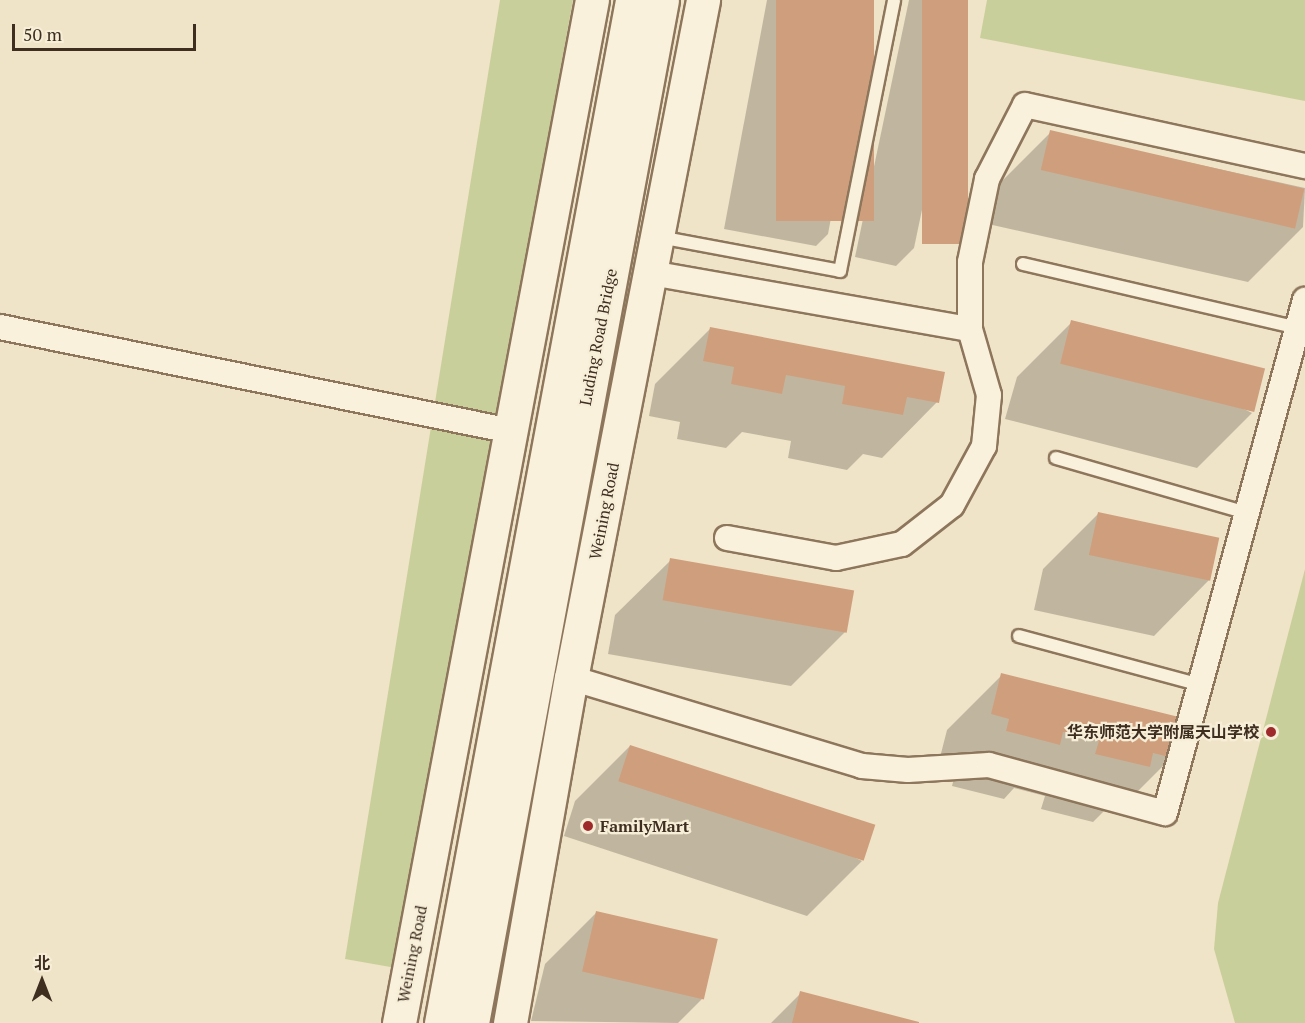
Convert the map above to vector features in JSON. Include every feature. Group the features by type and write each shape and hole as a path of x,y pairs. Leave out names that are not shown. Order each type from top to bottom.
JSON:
{"main road":[{"name":"Weining Road","path":"399,1023 592,0"},
{"name":"Luding Road Bridge","path":"519,672 632,0"},
{"name":"Luding Road Bridge","path":"519,672 662,0"},
{"name":"Weining Road","path":"510,1023 571,678 703,0"},
{"path":"441,1023 519,672"},
{"path":"472,1023 519,672"}],"street":[{"path":"727,538 836,558 902,544 951,505 984,447 989,395 970,329 970,262 987,179 1025,105 1305,166"},
{"path":"651,273 970,329"},
{"path":"571,678 862,766 908,770 989,765 1165,813 1305,300"},
{"path":"0,327 511,431"}],"lane":[{"path":"658,237 840,271 894,0"},
{"path":"1023,264 1298,328"},
{"path":"1056,458 1247,513"},
{"path":"1019,636 1200,685"}],"green space":[{"path":"500,0 573,0 396,968 345,959"},
{"path":"987,0 1305,0 1305,101 980,38"},
{"name":"华东师范大学附属天山学校","path":"1305,569 1305,1023 1235,1023 1214,949 1218,903"}],"building":[{"path":"776,0 874,0 874,221 776,221"},
{"path":"922,0 968,0 968,244 922,244"},
{"path":"1050,130 1304,189 1295,229 1041,170"},
{"path":"1071,320 1265,368 1254,412 1060,364"},
{"path":"710,327 945,372 939,403 907,397 903,415 842,404 845,386 786,375 782,394 731,384 734,367 703,361"},
{"path":"1098,512 1219,538 1210,581 1089,555"},
{"path":"670,558 854,590 847,633 663,600"},
{"path":"1001,673 1183,718 1173,758 1153,753 1150,767 1095,754 1099,741 1063,732 1060,745 1006,731 1009,719 991,714"},
{"path":"630,745 875,825 864,861 618,781"},
{"path":"596,911 718,939 704,1000 582,971"},
{"path":"800,991 919,1022 919,1023 792,1023"}],"place":[{"name":"华东师范大学附属天山学校","path":"1271,732"},
{"name":"FamilyMart","path":"588,826"}]}
